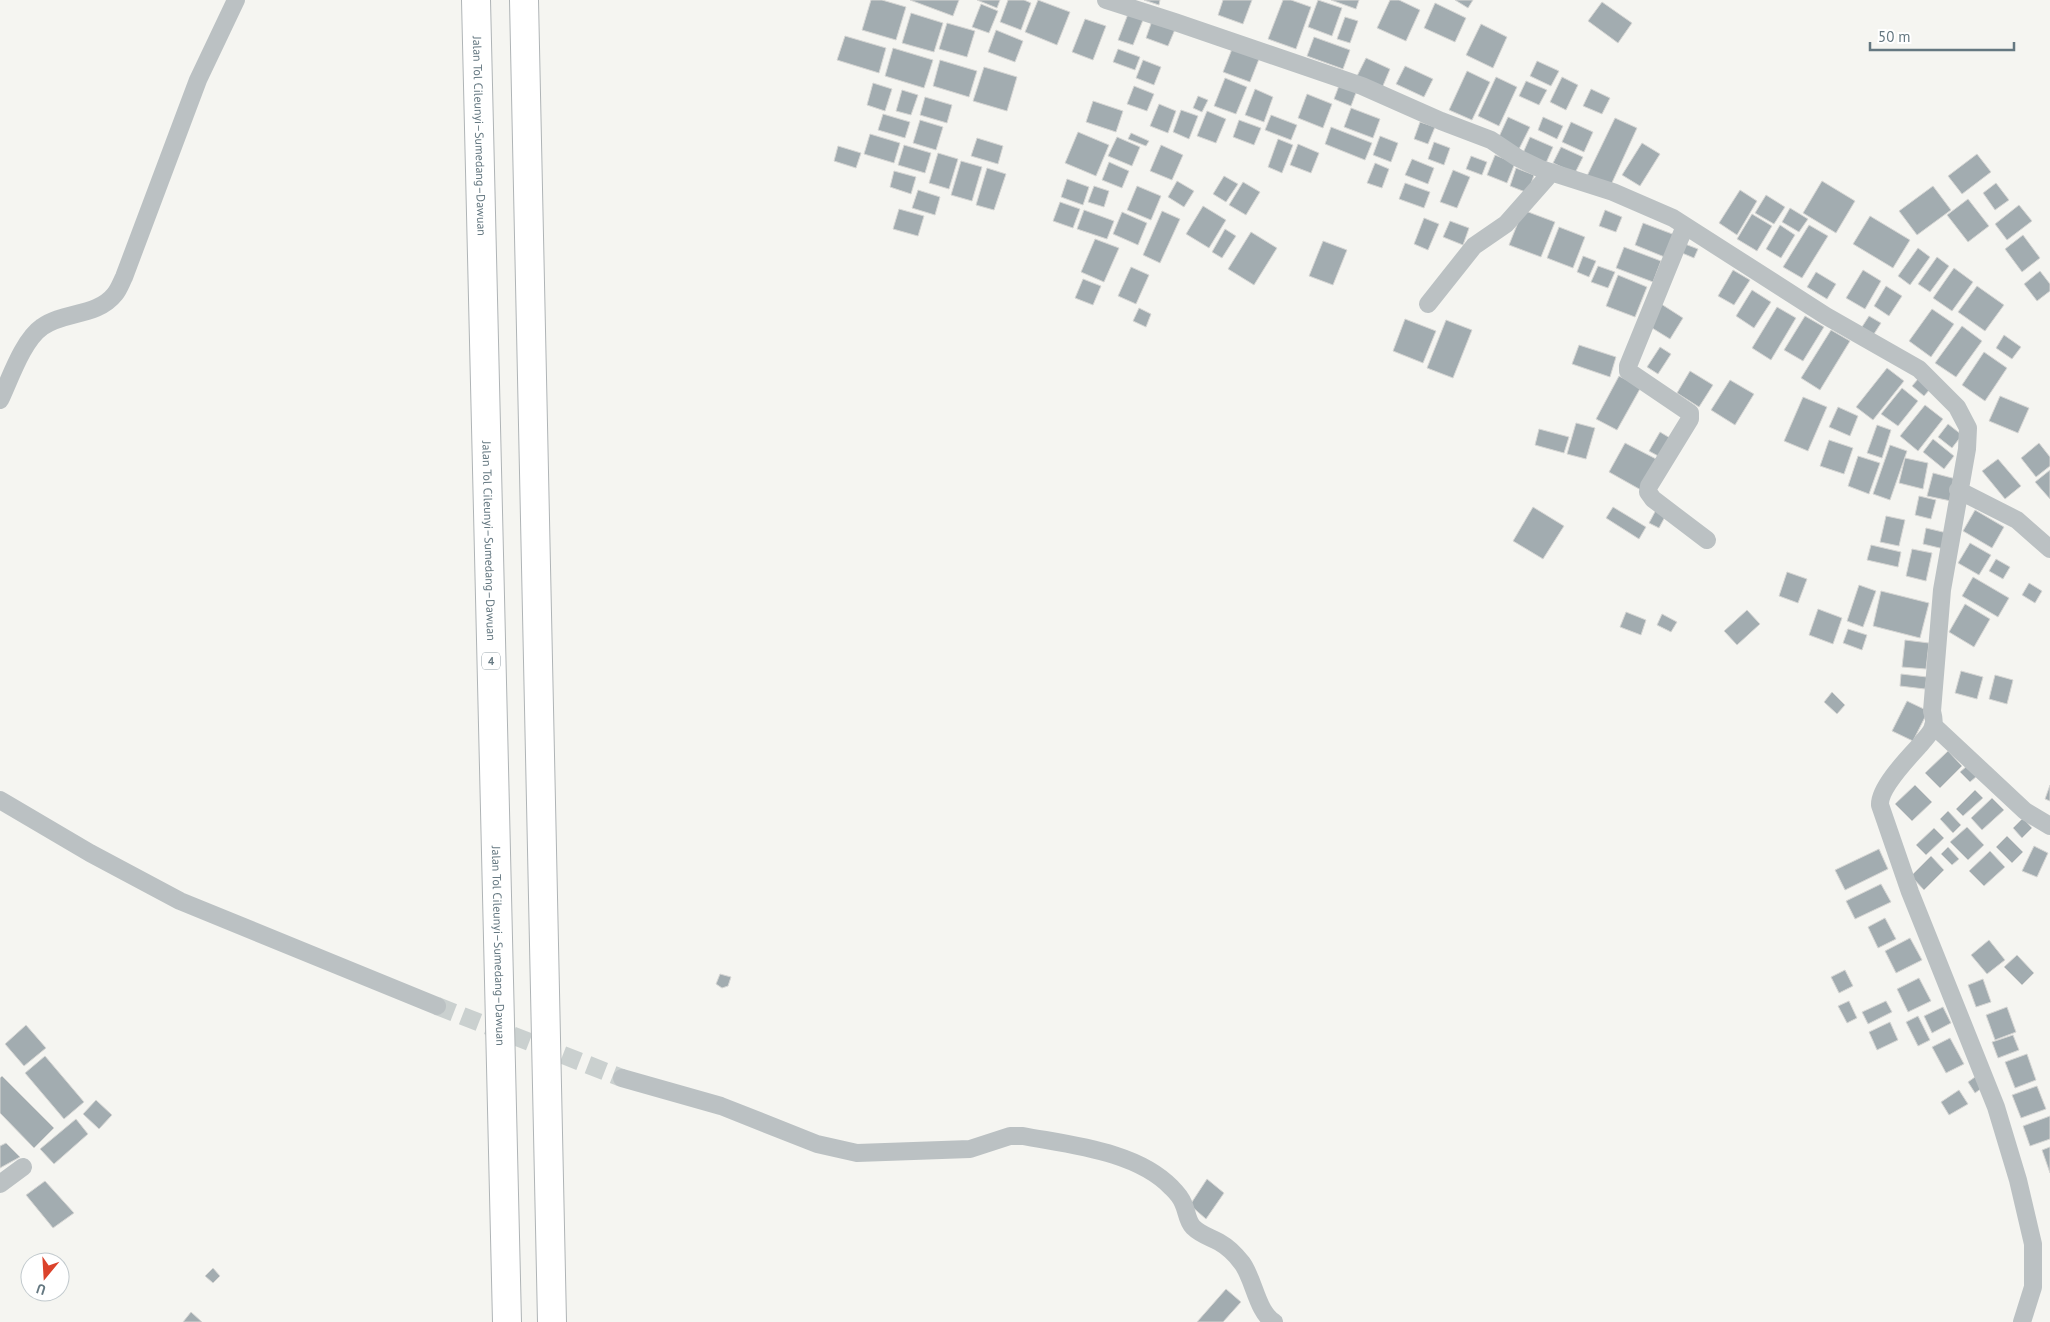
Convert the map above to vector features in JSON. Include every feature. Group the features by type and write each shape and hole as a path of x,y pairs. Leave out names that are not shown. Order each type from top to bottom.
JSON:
{"highway":[{"name":"Jalan Tol Cileunyi–Sumedang–Dawuan","path":"476,0 507,1322"},
{"path":"524,0 552,1322"}],"street":[{"path":"0,400 26,346 37,331 52,321 93,310 104,304 115,294 124,277 198,80 236,0"},
{"path":"1113,1 1362,86 1441,121 1490,140 1518,158 1551,173 1613,192 1673,218 1826,316 1919,369 1957,407 1968,428 1967,449 1958,490 1942,590 1932,711 1934,726 1904,762 1879,798 1910,892 1996,1107 2018,1180 2033,1244 2033,1287 2022,1322"},
{"path":"1428,304 1474,246 1506,224 1551,173"},
{"path":"1685,226 1628,369 1631,374 1690,413 1690,420 1648,492 1653,499 1707,540"},
{"path":"1958,490 2017,520 2050,550"},
{"path":"1934,726 2025,811 2050,826"},
{"path":"0,800 90,853 180,900 221,919 437,1006"},
{"path":"622,1078 721,1106 817,1144 850,1152 970,1149 1010,1136 1023,1136 1116,1155 1151,1172 1172,1187 1183,1202 1191,1225 1204,1236 1220,1242 1243,1264 1258,1300 1270,1320 1274,1322"},
{"path":"0,1184 23,1168"}],"building":[{"path":"871,0 882,0 906,7 896,40 862,30"},
{"path":"910,0 959,0 953,16"},
{"path":"977,0 1000,0 997,8"},
{"path":"1008,0 1024,0 1031,3 1021,30 1000,22"},
{"path":"1038,0 1070,12 1057,45 1025,32"},
{"path":"1144,0 1160,0 1159,5"},
{"path":"1223,0 1252,0 1243,24 1218,15"},
{"path":"1283,0 1291,0 1311,7 1296,49 1268,39"},
{"path":"1318,0 1342,8 1332,36 1308,27"},
{"path":"1331,0 1359,0 1356,9"},
{"path":"1390,0 1399,0 1420,10 1406,41 1377,28"},
{"path":"1455,0 1473,0 1468,8"},
{"path":"1602,2 1632,23 1618,43 1588,21"},
{"path":"1435,3 1466,18 1455,42 1424,28"},
{"path":"981,4 998,11 989,33 972,27"},
{"path":"911,13 943,23 934,52 902,43"},
{"path":"1128,14 1143,20 1133,45 1118,40"},
{"path":"1345,17 1358,21 1350,43 1337,39"},
{"path":"1153,18 1176,27 1168,46 1146,38"},
{"path":"1085,19 1106,26 1093,60 1072,52"},
{"path":"947,23 975,31 967,57 939,49"},
{"path":"1481,24 1507,37 1493,68 1466,55"},
{"path":"996,30 1023,41 1015,62 988,52"},
{"path":"845,36 886,48 879,73 837,60"},
{"path":"1314,37 1350,50 1343,69 1307,56"},
{"path":"893,48 933,60 924,88 885,76"},
{"path":"1118,49 1140,57 1135,70 1113,62"},
{"path":"1232,49 1259,59 1250,82 1223,72"},
{"path":"1366,58 1390,69 1382,88 1357,76"},
{"path":"940,60 977,71 969,97 933,86"},
{"path":"1143,60 1161,67 1154,85 1136,78"},
{"path":"1537,61 1559,71 1551,86 1530,76"},
{"path":"1405,66 1433,79 1424,97 1396,84"},
{"path":"984,67 1017,77 1007,111 973,101"},
{"path":"1467,71 1490,82 1472,120 1449,110"},
{"path":"1496,77 1517,87 1499,126 1478,116"},
{"path":"1562,77 1578,85 1566,110 1550,102"},
{"path":"1225,78 1247,87 1236,114 1214,106"},
{"path":"1526,81 1547,90 1539,105 1519,96"},
{"path":"873,83 892,89 885,111 867,105"},
{"path":"1340,83 1357,90 1351,106 1334,99"},
{"path":"1134,86 1154,94 1147,111 1127,104"},
{"path":"1255,89 1273,97 1264,122 1245,115"},
{"path":"1591,89 1610,98 1602,114 1583,106"},
{"path":"902,90 918,95 911,115 896,111"},
{"path":"1307,94 1332,104 1323,128 1298,118"},
{"path":"1198,96 1208,100 1202,112 1193,108"},
{"path":"925,97 952,105 947,123 920,115"},
{"path":"1093,101 1123,111 1116,132 1086,122"},
{"path":"1159,104 1176,111 1168,133 1150,126"},
{"path":"1351,108 1380,119 1373,138 1344,127"},
{"path":"1181,110 1198,116 1189,139 1173,132"},
{"path":"1207,111 1226,119 1216,143 1197,136"},
{"path":"883,114 910,122 905,138 878,130"},
{"path":"1271,115 1297,125 1291,140 1265,130"},
{"path":"1508,117 1530,127 1519,149 1498,139"},
{"path":"1543,117 1563,126 1557,139 1538,130"},
{"path":"1615,118 1637,128 1610,187 1587,176"},
{"path":"920,120 943,127 936,150 913,143"},
{"path":"1239,120 1261,128 1254,145 1233,137"},
{"path":"1420,122 1435,127 1428,144 1414,139"},
{"path":"1571,122 1593,132 1584,152 1562,142"},
{"path":"1331,127 1372,143 1365,160 1325,144"},
{"path":"1078,132 1109,145 1096,176 1065,163"},
{"path":"1131,133 1149,141 1146,146 1128,139"},
{"path":"870,134 900,143 894,163 864,154"},
{"path":"1380,136 1398,143 1391,162 1373,155"},
{"path":"1117,137 1140,147 1132,166 1108,156"},
{"path":"1530,137 1553,147 1546,163 1523,153"},
{"path":"977,138 1003,146 998,164 971,156"},
{"path":"1278,139 1293,145 1282,173 1268,167"},
{"path":"1434,142 1450,148 1444,165 1428,159"},
{"path":"1642,143 1660,154 1640,186 1622,175"},
{"path":"1298,144 1319,153 1311,173 1290,165"},
{"path":"904,145 931,153 925,173 898,165"},
{"path":"1161,145 1183,155 1172,180 1150,171"},
{"path":"838,146 861,153 856,168 834,161"},
{"path":"1561,147 1583,157 1575,173 1553,163"},
{"path":"938,153 958,159 949,189 929,183"},
{"path":"1977,154 1991,172 1962,194 1948,176"},
{"path":"1495,155 1515,163 1507,183 1487,175"},
{"path":"1471,156 1487,162 1482,175 1466,169"},
{"path":"1412,159 1434,168 1428,184 1405,175"},
{"path":"961,161 982,167 972,201 951,195"},
{"path":"1109,162 1129,171 1122,188 1102,180"},
{"path":"1375,163 1389,169 1382,188 1367,183"},
{"path":"987,168 1006,174 994,210 976,205"},
{"path":"1516,168 1534,175 1528,193 1510,186"},
{"path":"1453,170 1470,177 1457,208 1440,202"},
{"path":"894,171 916,177 911,194 890,187"},
{"path":"1224,176 1238,184 1226,202 1213,194"},
{"path":"1067,179 1089,187 1083,205 1061,197"},
{"path":"1177,181 1194,191 1184,207 1168,197"},
{"path":"1822,181 1855,201 1836,233 1803,213"},
{"path":"1243,182 1260,192 1246,215 1229,205"},
{"path":"1405,183 1430,192 1424,208 1399,199"},
{"path":"1996,183 2009,200 1995,210 1983,193"},
{"path":"1094,186 1109,191 1104,207 1088,202"},
{"path":"1137,186 1161,196 1151,220 1127,210"},
{"path":"1933,186 1951,210 1917,235 1899,211"},
{"path":"918,190 940,197 935,215 912,208"},
{"path":"1740,190 1757,201 1737,235 1719,223"},
{"path":"1766,195 1785,207 1774,224 1755,213"},
{"path":"1968,199 1989,226 1968,242 1947,215"},
{"path":"1060,202 1080,209 1073,228 1053,221"},
{"path":"2019,205 2032,221 2007,240 1995,224"},
{"path":"1203,206 1226,220 1209,248 1186,234"},
{"path":"1790,208 1808,219 1799,232 1782,222"},
{"path":"899,209 924,216 918,236 893,229"},
{"path":"1084,210 1114,221 1107,239 1077,229"},
{"path":"1523,210 1555,222 1541,257 1509,245"},
{"path":"1605,210 1622,217 1616,232 1599,226"},
{"path":"1162,211 1180,219 1160,263 1143,255"},
{"path":"1122,212 1147,223 1138,245 1113,234"},
{"path":"1752,214 1772,226 1757,251 1737,239"},
{"path":"1870,216 1910,240 1893,268 1853,244"},
{"path":"1424,218 1439,224 1428,250 1414,244"},
{"path":"1450,221 1469,228 1463,245 1443,237"},
{"path":"1643,223 1675,235 1667,258 1635,245"},
{"path":"1780,225 1795,235 1781,258 1766,249"},
{"path":"1809,225 1828,236 1802,278 1783,267"},
{"path":"1559,227 1585,237 1573,268 1547,258"},
{"path":"1225,229 1236,236 1222,258 1212,252"},
{"path":"1251,232 1277,248 1254,285 1228,269"},
{"path":"2023,235 2040,258 2022,272 2005,249"},
{"path":"1095,239 1119,248 1104,282 1081,272"},
{"path":"1323,241 1347,250 1333,285 1309,276"},
{"path":"1685,244 1698,249 1694,258 1682,253"},
{"path":"1624,247 1661,261 1653,282 1616,268"},
{"path":"1918,248 1930,257 1910,285 1898,276"},
{"path":"1583,256 1596,261 1589,277 1577,272"},
{"path":"1937,257 1949,266 1930,292 1918,284"},
{"path":"1598,266 1615,272 1608,288 1591,282"},
{"path":"1131,267 1149,275 1136,304 1118,296"},
{"path":"1954,268 1973,282 1952,311 1933,298"},
{"path":"1733,270 1750,280 1734,305 1718,296"},
{"path":"1863,270 1881,281 1865,309 1846,298"},
{"path":"2040,271 2050,284 2050,291 2037,301 2024,284"},
{"path":"1816,272 1836,284 1827,299 1807,287"},
{"path":"1618,275 1647,287 1635,317 1606,306"},
{"path":"1083,279 1101,286 1093,305 1075,298"},
{"path":"1886,286 1902,296 1889,316 1874,306"},
{"path":"1977,286 2004,305 1985,331 1958,312"},
{"path":"1752,290 1771,302 1754,328 1736,316"},
{"path":"1658,302 1683,318 1670,339 1644,323"},
{"path":"1777,307 1796,318 1771,360 1752,348"},
{"path":"1139,308 1151,314 1146,327 1133,321"},
{"path":"1932,309 1954,324 1931,357 1909,341"},
{"path":"1805,316 1824,327 1803,361 1784,350"},
{"path":"1869,316 1881,323 1872,337 1860,330"},
{"path":"1405,319 1436,331 1423,363 1393,351"},
{"path":"1446,320 1472,330 1453,378 1427,368"},
{"path":"1962,326 1982,341 1956,377 1935,363"},
{"path":"1831,330 1850,341 1820,390 1801,378"},
{"path":"2004,335 2021,347 2012,359 1996,348"},
{"path":"1579,345 1616,357 1610,377 1572,364"},
{"path":"1660,347 1671,354 1658,374 1647,367"},
{"path":"1984,352 2007,368 1985,401 1962,385"},
{"path":"1887,368 1904,381 1873,420 1856,407"},
{"path":"1690,371 1713,385 1699,407 1677,393"},
{"path":"1619,376 1641,387 1617,430 1596,419"},
{"path":"1918,379 1930,389 1924,396 1912,386"},
{"path":"1730,380 1754,394 1735,425 1711,410"},
{"path":"1902,388 1918,401 1898,426 1881,414"},
{"path":"2000,396 2029,408 2018,433 1989,421"},
{"path":"1803,397 1827,407 1808,451 1784,441"},
{"path":"1925,405 1943,419 1918,451 1900,436"},
{"path":"1838,407 1858,416 1850,436 1829,427"},
{"path":"1576,423 1595,428 1586,459 1567,454"},
{"path":"1948,424 1962,435 1952,448 1938,437"},
{"path":"1877,425 1891,430 1882,458 1867,453"},
{"path":"1539,429 1569,437 1564,453 1535,445"},
{"path":"1660,432 1670,438 1660,457 1649,451"},
{"path":"1933,439 1954,456 1944,469 1923,452"},
{"path":"1829,440 1853,448 1844,474 1820,466"},
{"path":"1625,443 1658,460 1641,490 1609,472"},
{"path":"2039,443 2050,457 2050,466 2036,477 2021,458"},
{"path":"1890,445 1907,451 1890,500 1873,494"},
{"path":"1858,456 1880,463 1869,494 1848,486"},
{"path":"1905,458 1928,463 1923,489 1899,483"},
{"path":"1998,459 2021,486 2005,499 1982,471"},
{"path":"2050,470 2050,499 2035,482"},
{"path":"1933,473 1956,479 1951,501 1927,496"},
{"path":"1919,496 1936,500 1931,519 1915,515"},
{"path":"1533,507 1564,526 1543,559 1513,541"},
{"path":"1613,507 1646,527 1639,539 1606,518"},
{"path":"1657,508 1667,513 1659,528 1649,523"},
{"path":"1975,510 2004,527 1992,548 1963,531"},
{"path":"1886,516 1905,520 1899,546 1880,542"},
{"path":"1926,528 1947,533 1944,549 1923,544"},
{"path":"1970,543 1991,555 1979,575 1958,563"},
{"path":"1871,545 1901,552 1898,567 1867,560"},
{"path":"1912,549 1932,553 1926,581 1906,576"},
{"path":"1996,559 2010,567 2003,579 1989,571"},
{"path":"1787,572 1807,579 1798,603 1779,596"},
{"path":"1973,577 2009,598 1998,617 1962,596"},
{"path":"2029,583 2042,591 2035,603 2022,595"},
{"path":"1859,585 1876,591 1863,627 1847,621"},
{"path":"1881,591 1929,603 1920,638 1873,626"},
{"path":"1965,604 1990,619 1974,647 1949,632"},
{"path":"1818,609 1842,618 1833,644 1809,635"},
{"path":"1747,610 1760,624 1737,645 1724,631"},
{"path":"1626,612 1646,620 1641,635 1620,627"},
{"path":"1662,614 1677,622 1671,632 1657,625"},
{"path":"1848,629 1867,635 1862,650 1843,643"},
{"path":"1905,640 1929,643 1926,669 1902,667"},
{"path":"1961,671 1983,677 1977,699 1955,693"},
{"path":"1901,674 1927,677 1925,689 1900,686"},
{"path":"1995,675 2013,680 2007,704 1989,699"},
{"path":"1832,692 1845,705 1837,714 1824,702"},
{"path":"1907,701 1928,711 1913,741 1892,731"},
{"path":"1948,751 1962,766 1940,788 1925,773"},
{"path":"1967,766 1977,776 1970,782 1960,772"},
{"path":"1915,785 1932,802 1912,821 1895,804"},
{"path":"2050,785 2050,801 2045,799"},
{"path":"1975,790 1983,798 1963,816 1956,809"},
{"path":"1992,798 2004,810 1982,830 1971,818"},
{"path":"1948,811 1961,825 1953,833 1940,819"},
{"path":"2023,818 2032,828 2022,838 2013,828"},
{"path":"1967,827 1984,845 1968,860 1950,842"},
{"path":"1934,828 1944,838 1926,855 1916,845"},
{"path":"2007,836 2023,852 2012,863 1996,847"},
{"path":"2034,846 2048,853 2037,877 2022,871"},
{"path":"1948,847 1959,859 1952,865 1941,854"},
{"path":"1879,849 1888,869 1845,890 1835,870"},
{"path":"1990,851 2005,867 1984,886 1969,871"},
{"path":"1931,856 1944,870 1924,890 1911,876"},
{"path":"1881,884 1891,902 1855,919 1846,901"},
{"path":"1885,918 1896,939 1878,948 1868,927"},
{"path":"1910,938 1922,960 1896,973 1885,951"},
{"path":"1989,940 2005,960 1987,974 1971,955"},
{"path":"2017,955 2034,973 2022,985 2004,967"},
{"path":"1845,970 1853,986 1839,993 1831,977"},
{"path":"720,974 731,977 728,986 722,988 716,984"},
{"path":"1919,978 1931,1001 1908,1012 1897,989"},
{"path":"1983,979 1991,1002 1976,1007 1968,985"},
{"path":"1849,1001 1857,1018 1847,1023 1838,1006"},
{"path":"1886,1001 1892,1012 1868,1024 1862,1012"},
{"path":"1943,1007 1951,1023 1932,1033 1924,1016"},
{"path":"2007,1007 2016,1032 1995,1040 1986,1015"},
{"path":"1918,1016 1930,1040 1918,1046 1906,1022"},
{"path":"1890,1022 1898,1040 1877,1050 1869,1032"},
{"path":"26,1025 46,1048 24,1066 5,1044"},
{"path":"2013,1035 2019,1050 1998,1058 1992,1042"},
{"path":"1950,1038 1964,1064 1946,1073 1932,1047"},
{"path":"2027,1054 2036,1080 2015,1088 2005,1062"},
{"path":"45,1056 84,1102 64,1119 25,1073"},
{"path":"2,1076 54,1128 34,1148 0,1113 0,1078"},
{"path":"1975,1077 1982,1088 1975,1093 1968,1082"},
{"path":"2037,1086 2046,1109 2021,1118 2012,1095"},
{"path":"1959,1090 1968,1104 1949,1115 1941,1102"},
{"path":"96,1100 112,1115 99,1129 83,1114"},
{"path":"2050,1116 2050,1139 2030,1146 2023,1126"},
{"path":"76,1119 88,1134 54,1164 40,1149"},
{"path":"6,1143 20,1157 0,1168 0,1146"},
{"path":"2050,1147 2050,1173 2042,1150"},
{"path":"1207,1179 1224,1193 1206,1219 1190,1205"},
{"path":"45,1181 74,1213 53,1228 26,1195"},
{"path":"213,1268 220,1276 213,1283 205,1276"},
{"path":"1226,1289 1241,1302 1223,1322 1197,1322"},
{"path":"191,1312 202,1322 183,1322"}],"tunnel":[{"path":"437,1006 622,1078"}]}
